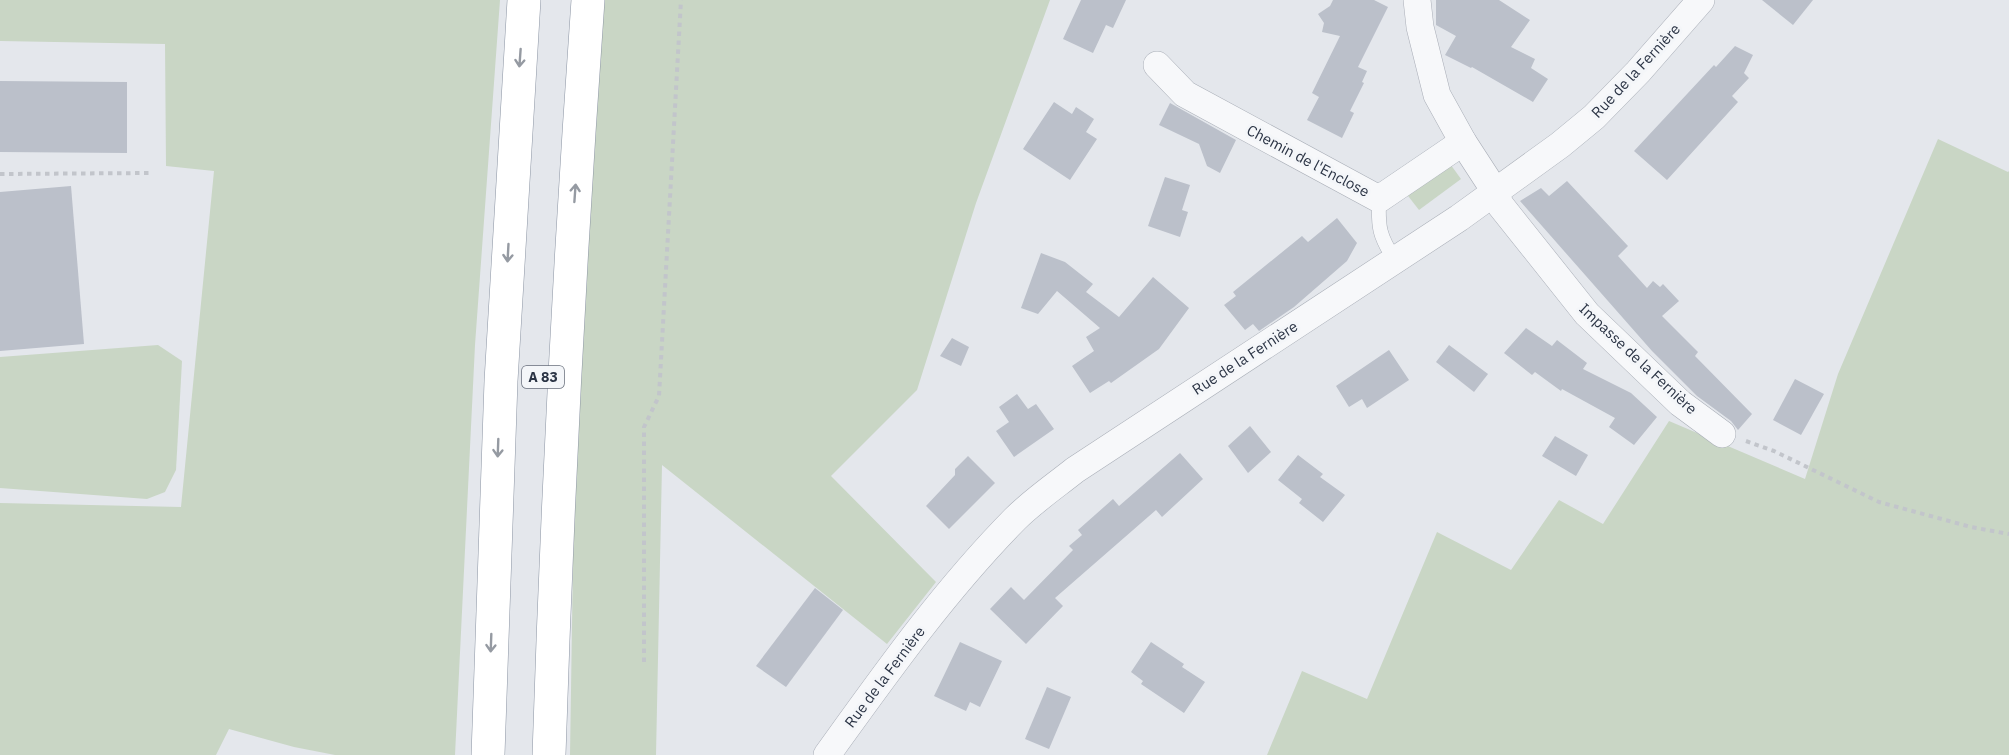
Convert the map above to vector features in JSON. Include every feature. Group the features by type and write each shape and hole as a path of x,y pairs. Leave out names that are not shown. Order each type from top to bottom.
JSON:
{"highway":[{"name":"A 83","path":"488,755 501,381 524,0"},
{"name":"A 83","path":"529,755 540,447 566,0"},
{"path":"549,755 555,546 572,224 588,0"}],"street":[{"path":"1418,0 1420,27 1437,96 1494,193"},
{"name":"Rue de la Fernière","path":"827,755 958,580 1017,517 1075,470 1395,260 1560,145 1594,117 1638,72 1701,0"},
{"name":"Chemin de l'Enclose","path":"1157,65 1185,94 1379,199 1463,142"},
{"name":"Impasse de la Fernière","path":"1494,193 1501,206 1587,314 1680,403 1722,434"}],"lane":[{"path":"1379,199 1378,223 1383,242 1395,260"}],"path":[{"path":"644,662 644,427 659,396 681,0"},
{"path":"0,174 151,173"},
{"path":"1722,434 1774,451 1880,502 1971,527 2009,534"}],"green space":[{"path":"0,0 500,0 475,345 455,755 335,755 294,747 229,729 216,755 0,755 0,503 181,507 214,171 166,166 165,44 0,41"},
{"path":"604,0 1050,0 976,203 917,390 831,476 936,582 887,644 662,465 656,755 570,755 574,496"},
{"path":"1938,139 2009,171 2009,755 1267,755 1302,671 1367,699 1437,532 1511,570 1559,500 1603,524 1669,421 1805,479 1838,374"},
{"path":"1448,161 1461,179 1419,210 1405,192"},
{"path":"158,345 182,361 176,470 165,492 147,499 0,488 0,357"}],"building":[{"path":"1081,0 1126,0 1113,28 1106,25 1093,53 1063,39"},
{"path":"1333,0 1374,0 1388,7 1358,67 1367,71 1362,82 1364,83 1350,111 1354,113 1342,138 1307,120 1319,97 1312,93 1340,36 1322,32 1324,23 1318,14 1330,6"},
{"path":"1436,0 1499,0 1530,20 1511,47 1535,59 1531,68 1548,79 1533,102 1472,67 1445,55 1456,36 1436,25"},
{"path":"1762,0 1813,0 1793,25"},
{"path":"1735,46 1753,55 1744,73 1749,78 1732,96 1738,102 1667,180 1634,151 1714,65 1716,67"},
{"path":"0,81 127,82 127,153 0,152"},
{"path":"1054,102 1072,114 1076,107 1094,119 1086,132 1097,139 1070,180 1023,149"},
{"path":"1170,103 1236,140 1220,173 1207,166 1199,144 1159,125"},
{"path":"1165,177 1190,185 1182,210 1188,212 1180,237 1148,226"},
{"path":"1567,181 1628,246 1618,256 1647,288 1653,281 1660,287 1663,284 1679,301 1662,316 1698,352 1695,356 1752,414 1738,430 1731,421 1697,396 1652,351 1520,201 1541,188 1549,196"},
{"path":"71,186 84,344 0,351 0,192"},
{"path":"1337,218 1357,243 1347,261 1294,307 1259,331 1253,324 1245,330 1224,305 1236,296 1233,292 1302,236 1308,242"},
{"path":"1041,253 1065,262 1093,284 1086,292 1119,317 1153,277 1189,308 1159,349 1111,383 1109,381 1090,393 1072,366 1094,351 1086,337 1100,328 1057,291 1038,314 1021,308"},
{"path":"1526,328 1552,346 1557,340 1587,363 1583,369 1631,393 1657,417 1634,445 1609,427 1615,418 1562,389 1561,391 1535,372 1532,375 1504,353"},
{"path":"952,338 969,347 961,366 940,356"},
{"path":"1449,345 1488,374 1474,392 1436,362"},
{"path":"1389,350 1409,380 1367,408 1362,399 1349,407 1336,386"},
{"path":"1795,379 1824,394 1801,435 1773,420"},
{"path":"1017,394 1028,409 1036,404 1054,429 1014,457 996,431 1009,422 999,407"},
{"path":"1250,426 1271,452 1248,473 1228,446"},
{"path":"1555,436 1588,455 1576,476 1542,456"},
{"path":"1180,453 1203,479 1162,517 1156,510 1055,598 1063,606 1026,644 990,609 1011,587 1024,600 1073,550 1069,546 1082,535 1078,530 1113,499 1119,506"},
{"path":"1298,455 1323,474 1320,477 1345,495 1323,522 1299,503 1302,499 1278,480"},
{"path":"968,456 995,483 949,529 926,506 955,475 955,469"},
{"path":"815,588 843,610 786,687 756,666"},
{"path":"960,642 1002,661 980,707 970,702 966,711 934,696"},
{"path":"1151,642 1184,664 1182,667 1205,682 1184,713 1141,684 1143,681 1131,672"},
{"path":"1047,687 1071,697 1049,749 1025,739"}]}
